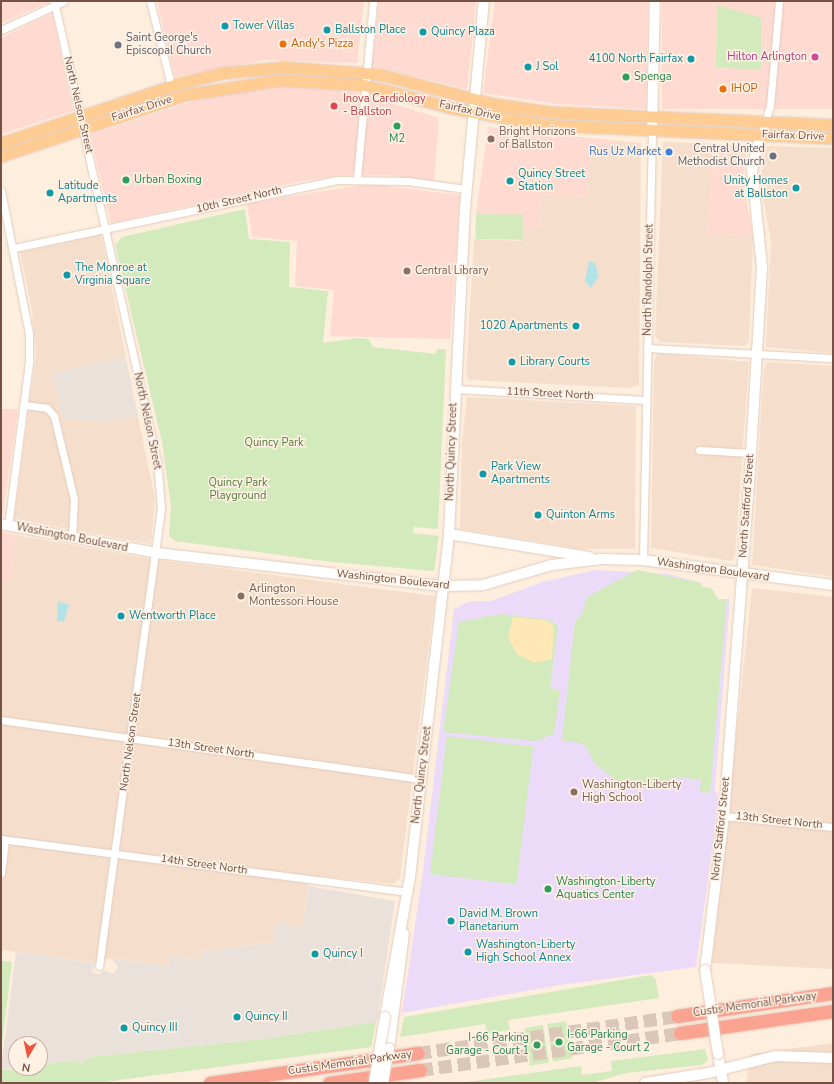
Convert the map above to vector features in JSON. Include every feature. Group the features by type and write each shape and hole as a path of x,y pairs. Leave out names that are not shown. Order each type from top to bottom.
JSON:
{"highway":[{"name":"Custis Memorial Parkway","path":"677,1016 833,993"},
{"name":"Custis Memorial Parkway","path":"680,1033 833,1011"},
{"name":"Custis Memorial Parkway","path":"210,1083 418,1053"},
{"name":"Custis Memorial Parkway","path":"329,1083 420,1070"}],"main road":[{"name":"North Quincy Street","path":"383,1083 389,1017 421,779 449,534 466,189 473,99 484,1"},
{"name":"North Randolph Street","path":"652,129 655,1"},
{"name":"Fairfax Drive","path":"1,143 171,85 253,69 314,68 365,73 473,99 550,112 833,125"},
{"name":"Fairfax Drive","path":"1,156 174,98 228,85 279,80 364,85 472,112 546,125 833,138"},
{"path":"171,85 174,98"},
{"name":"North Stafford Street","path":"723,1083 705,970 724,816 751,453 762,252 752,170 761,135"},
{"name":"Washington Boulevard","path":"5,525 157,553 444,586 483,585 552,566 602,559 643,560 833,585"},
{"path":"449,534 602,559"},
{"name":"North Quincy Street","path":"374,1083 389,1017"},
{"path":"645,1083 720,1070 775,1056 833,1058"}],"street":[{"path":"1,30 54,3 64,1"},
{"path":"150,1 171,85"},
{"path":"357,178 365,73 373,1"},
{"name":"North Stafford Street","path":"761,135 765,122 776,55 780,1"},
{"name":"North Nelson Street","path":"54,3 156,460 161,508 157,553 132,738 99,966"},
{"name":"North Randolph Street","path":"643,560 652,129"},
{"name":"10th Street North","path":"14,248 280,190 357,178 466,189"},
{"path":"1,191 14,248 29,330 24,405 5,525"},
{"path":"647,348 833,358"},
{"name":"11th Street North","path":"455,389 646,400"},
{"path":"24,405 47,408 54,416 74,499 72,538"},
{"path":"699,450 751,453"},
{"name":"13th Street North","path":"1,720 421,779"},
{"name":"13th Street North","path":"724,816 833,826"},
{"path":"1,873 3,839"},
{"name":"14th Street North","path":"3,839 116,854 406,897"}],"shaded area":[{"path":"1,1 48,1 48,3 1,23"},
{"path":"157,1 364,1 357,63 265,60 175,77"},
{"path":"379,1 476,1 467,89 372,66"},
{"path":"495,1 648,1 646,109 558,104 483,93"},
{"path":"662,1 833,1 833,109 662,109"},
{"path":"52,13 73,111 1,134 1,38"},
{"path":"283,86 355,92 439,118 434,182 388,175 344,175 302,181 111,223 90,135 209,96"},
{"path":"488,127 609,140 609,148 603,148 603,156 590,155 587,197 541,194 539,227 522,227 523,215 476,214"},
{"path":"609,140 641,143 639,385 630,388 469,380 466,375 474,239 521,241 522,227 539,227 541,194 587,197 590,155 609,148"},
{"path":"663,142 714,144 708,233 753,236 749,341 745,346 660,342 655,336"},
{"path":"714,144 746,147 743,182 753,236 708,233"},
{"path":"767,146 833,148 833,353 766,347 771,241 760,181"},
{"name":"Central Library","path":"369,184 460,195 450,339 330,336 334,290 295,286 297,241 252,237 247,203"},
{"path":"101,235 155,499 151,544 14,519 36,355 32,310 20,252"},
{"path":"658,353 749,362 735,556 731,561 651,548 654,361"},
{"path":"125,357 138,416 107,421 63,419 52,373"},
{"path":"768,362 833,366 833,577 752,565 764,367"},
{"path":"467,397 636,406 635,549 582,549 460,529 462,440"},
{"path":"1,409 18,409 3,514 1,514"},
{"path":"1,532 16,535 10,582 1,581"},
{"path":"16,535 151,559 435,596 400,878 394,884 309,875 303,927 273,942 202,951 201,961 170,955 168,966 111,958 95,963 1,950 1,581 10,581"},
{"name":"Washington-Liberty High School","path":"595,570 668,574 702,583 702,587 711,588 718,599 730,599 715,789 719,798 696,967 560,985 402,1013 423,871 454,609 470,601 491,601 543,582"},
{"path":"752,588 833,597 833,969 712,963"},
{"path":"308,886 395,901 377,1022 265,1039 90,1057 81,1064 75,1060 48,1064 48,1036 8,1036 8,1069 1,1070 16,952 95,963 92,971 98,975 104,970 114,974 118,967 111,958 168,966 170,955 201,961 202,951 273,942 275,923 303,927"},
{"path":"833,1043 833,1083 746,1083 751,1054"}],"green space":[{"path":"717,5 761,18 761,70 716,67"},
{"name":"Quincy Park","path":"245,209 249,239 290,242 289,287 328,291 323,343 358,338 369,339 373,347 436,354 437,349 446,349 438,529 413,527 413,533 439,536 434,571 332,562 175,541 169,536 171,505 162,442 115,244 122,237"},
{"path":"476,214 523,215 523,240 476,239"},
{"path":"637,570 702,583 702,587 711,588 718,599 727,599 710,793 700,792 701,780 678,777 641,788 622,784 595,764 584,744 562,740 575,621 582,615 587,597"},
{"path":"501,614 550,620 558,626 550,688 560,690 554,734 535,741 443,732 459,622"},
{"path":"447,736 533,747 516,885 430,874"},
{"path":"1,961 12,962 1,1051"},
{"path":"651,975 656,980 659,998 508,1020 510,1030 487,1034 485,1024 400,1037 404,1017"},
{"name":"I-66 Parking Garage - Court 2","path":"566,1021 572,1059 553,1062 547,1024"},
{"path":"376,1022 371,1047 97,1083 1,1083 1,1070 8,1070 8,1076 48,1076 48,1064 75,1060 81,1064 90,1057 265,1039"},
{"name":"I-66 Parking Garage - Court 1","path":"543,1025 549,1063 530,1066 524,1028"},
{"path":"705,1049 708,1060 702,1065 625,1073 593,1083 459,1083 581,1066 582,1075 612,1071 611,1061"}],"sand":[{"path":"513,617 549,621 554,627 552,659 534,663 517,654 508,637"}],"water":[{"path":"589,261 595,263 599,276 591,288 585,281"},
{"path":"58,602 69,604 64,622 57,621"}],"tunnel":[{"path":"418,1053 677,1016"},
{"path":"420,1070 680,1033"}],"place":[{"name":"Tower Villas","path":"225,26"},
{"name":"Ballston Place","path":"327,30"},
{"name":"Quincy Plaza","path":"423,32"},
{"name":"Andy's Pizza","path":"283,44"},
{"name":"Saint George's Episcopal Church","path":"118,45"},
{"name":"Hilton Arlington","path":"815,57"},
{"name":"4100 North Fairfax","path":"691,59"},
{"name":"J Sol","path":"528,67"},
{"name":"Spenga","path":"626,77"},
{"name":"IHOP","path":"723,89"},
{"name":"Inova Cardiology - Ballston","path":"334,106"},
{"name":"M2","path":"397,126"},
{"name":"Bright Horizons of Ballston","path":"491,139"},
{"name":"Rus Uz Market","path":"669,152"},
{"name":"Central United Methodist Church","path":"773,156"},
{"name":"Urban Boxing","path":"126,180"},
{"name":"Quincy Street Station","path":"510,181"},
{"name":"Unity Homes at Ballston","path":"796,188"},
{"name":"Latitude Apartments","path":"50,193"},
{"name":"Central Library","path":"407,271"},
{"name":"The Monroe at Virginia Square","path":"67,275"},
{"name":"1020 Apartments","path":"576,326"},
{"name":"Library Courts","path":"512,362"},
{"name":"Park View Apartments","path":"483,474"},
{"name":"Quinton Arms","path":"538,515"},
{"name":"Arlington Montessori House","path":"241,596"},
{"name":"Wentworth Place","path":"121,616"},
{"name":"Washington-Liberty High School","path":"574,792"},
{"name":"Washington-Liberty Aquatics Center","path":"548,889"},
{"name":"David M. Brown Planetarium","path":"451,921"},
{"name":"Washington-Liberty High School Annex","path":"468,952"},
{"name":"Quincy I","path":"315,954"},
{"name":"Quincy II","path":"237,1017"},
{"name":"Quincy III","path":"124,1028"},
{"name":"I-66 Parking Garage - Court 2","path":"559,1042"},
{"name":"I-66 Parking Garage - Court 1","path":"537,1045"}],"park label":[{"name":"Quincy Park Playground","path":"238,490"}]}
